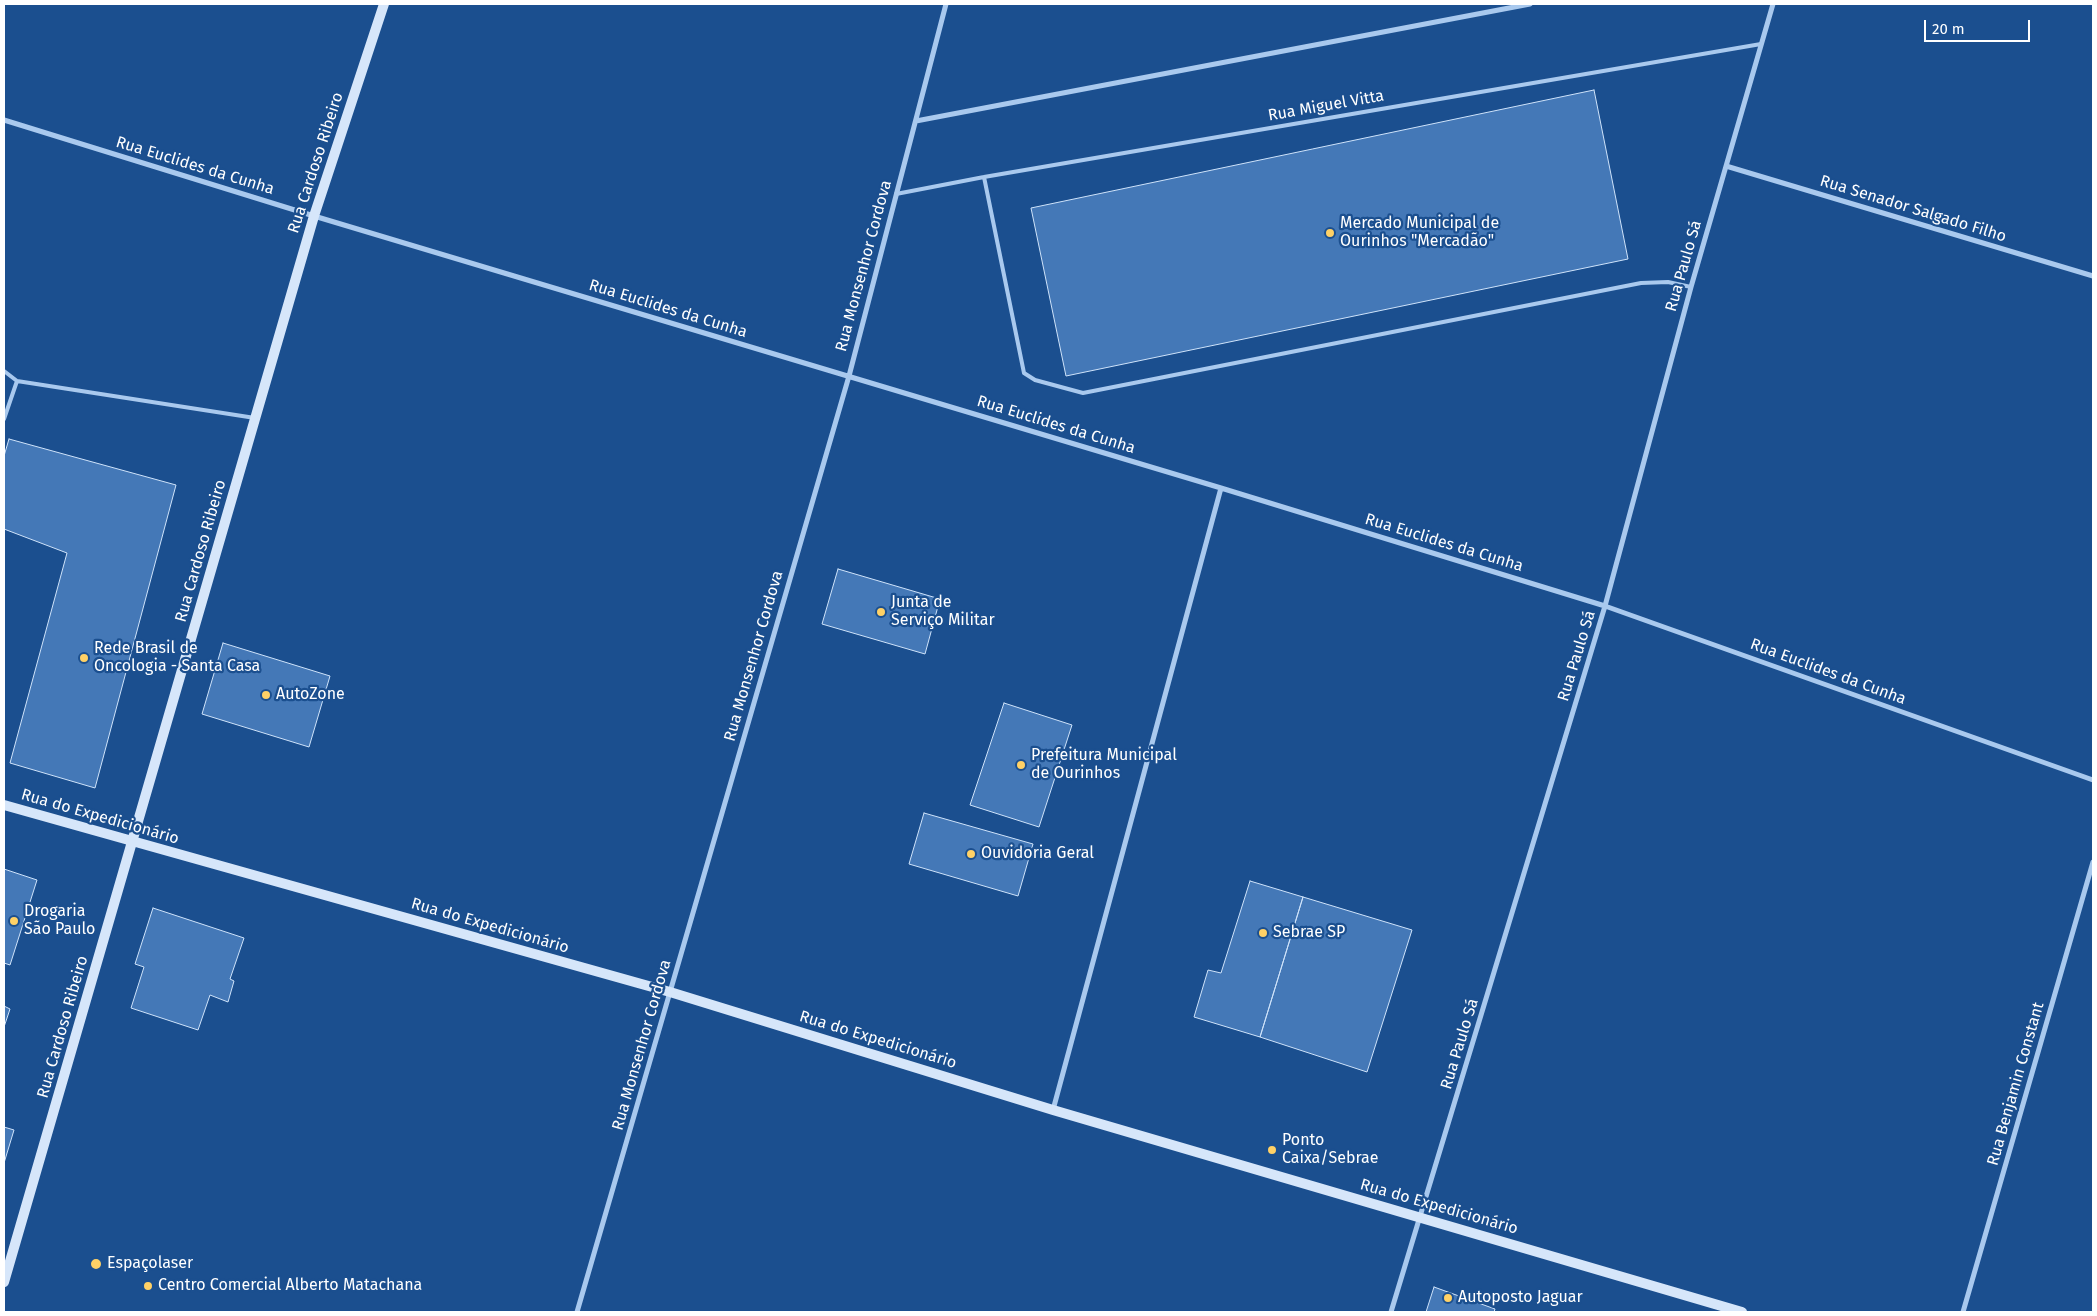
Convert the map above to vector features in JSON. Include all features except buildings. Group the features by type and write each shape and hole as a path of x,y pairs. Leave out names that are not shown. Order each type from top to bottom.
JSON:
{"street":[{"name":"Rua Cardoso Ribeiro","path":"4,1282 314,216 384,4"},
{"name":"Rua Monsenhor Cordova","path":"577,1312 848,376 946,4"},
{"path":"916,121 1530,4"},
{"name":"Rua Paulo Sá","path":"1391,1312 1605,606 1691,287 1773,4"},
{"name":"Rua Euclides da Cunha","path":"4,120 314,216 1221,488 1605,606 2093,780"},
{"name":"Rua Senador Salgado Filho","path":"1726,166 2093,276"},
{"path":"1053,1110 1221,488"},
{"name":"Rua do Expedicionário","path":"4,805 670,992 1053,1110 1742,1312"},
{"name":"Rua Benjamin Constant","path":"1963,1312 2093,862"}],"lane":[{"name":"Rua Miguel Vitta","path":"896,194 984,177 1761,44"},
{"path":"984,177 1024,372 1035,380 1083,393 1641,283 1668,282 1691,287"},
{"path":"4,372 17,381 255,418"},
{"path":"4,419 17,381"}],"place":[{"name":"Mercado Municipal de Ourinhos \"Mercadão\"","path":"1330,233"},
{"name":"Junta de Serviço Militar","path":"881,612"},
{"name":"Rede Brasil de Oncologia - Santa Casa","path":"84,658"},
{"name":"AutoZone","path":"266,695"},
{"name":"Prefeitura Municipal de Ourinhos","path":"1021,765"},
{"name":"Ouvidoria Geral","path":"971,854"},
{"name":"Drogaria São Paulo","path":"14,921"},
{"name":"Sebrae SP","path":"1263,933"},
{"name":"Ponto Caixa/Sebrae","path":"1272,1150"},
{"name":"Espaçolaser","path":"96,1264"},
{"name":"Centro Comercial Alberto Matachana","path":"148,1286"},
{"name":"Autoposto Jaguar","path":"1448,1298"}]}
